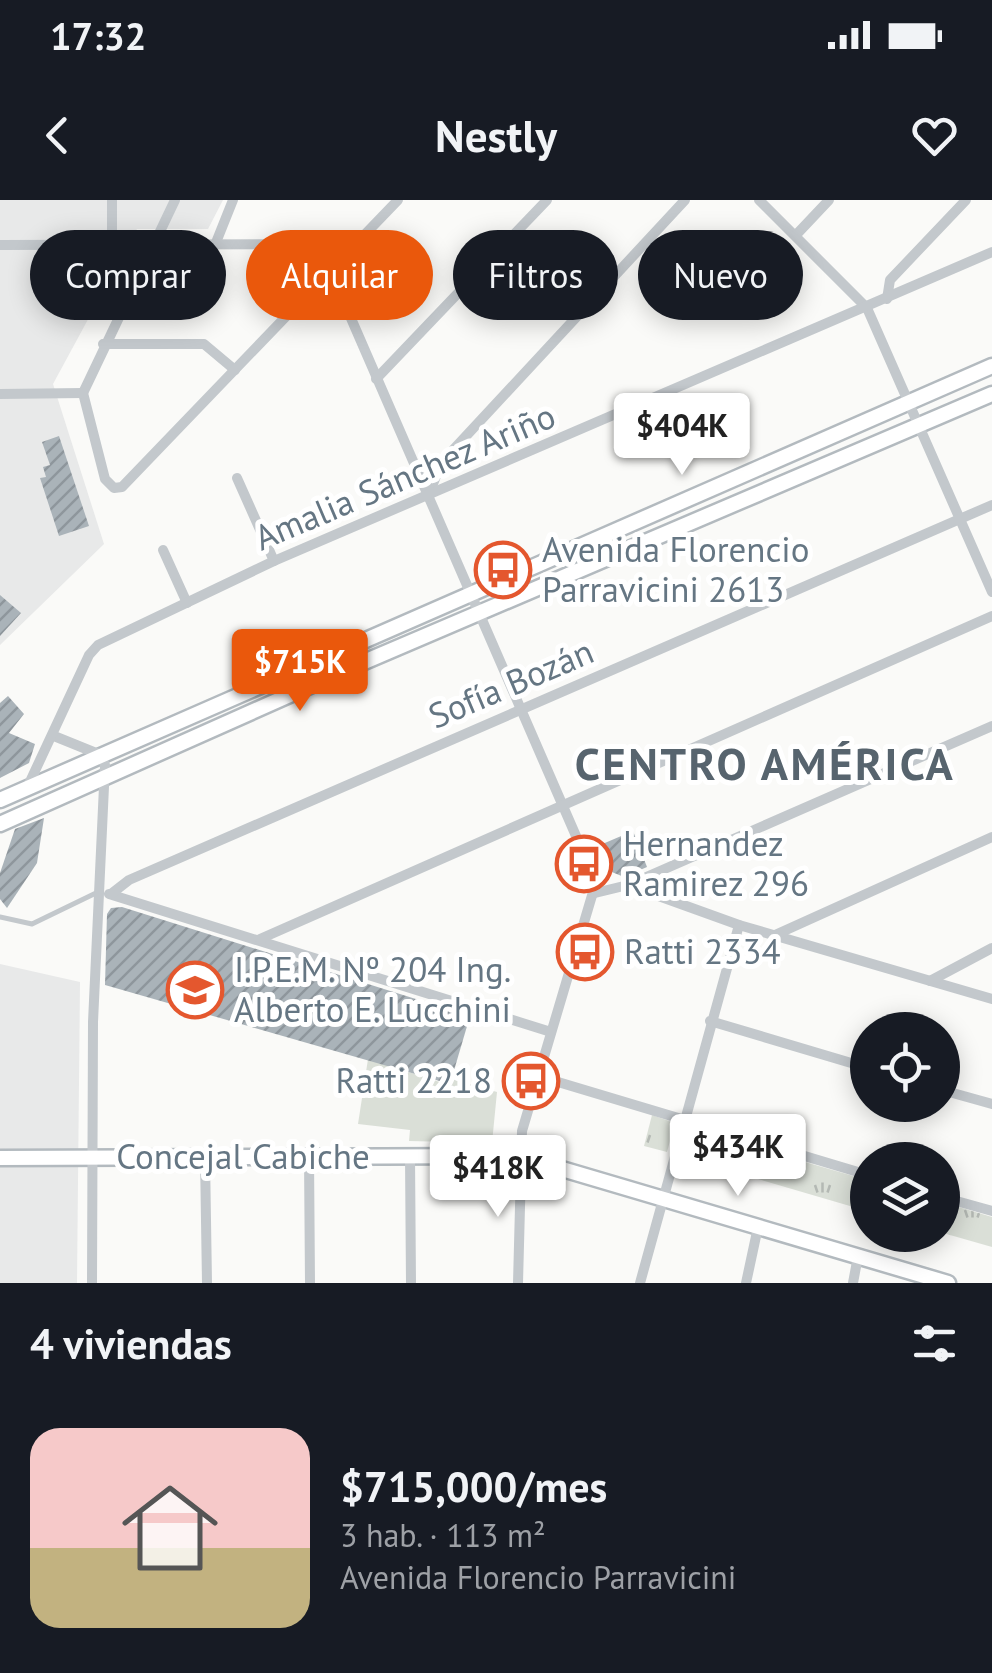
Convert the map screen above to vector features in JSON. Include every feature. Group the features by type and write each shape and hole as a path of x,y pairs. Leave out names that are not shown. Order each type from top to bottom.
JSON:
{"main road":[{"path":"0,800 992,366"},
{"path":"0,824 992,394"},
{"name":"Concejal Cabiche","path":"0,1158 518,1156 948,1283"}],"street":[{"path":"112,200 112,230"},
{"path":"161,230 175,200"},
{"path":"220,230 233,200"},
{"path":"369,230 398,200"},
{"path":"376,379 547,200"},
{"path":"428,498 441,463 685,200"},
{"path":"759,200 791,230"},
{"path":"801,230 829,200"},
{"path":"887,299 890,280 966,200"},
{"path":"803,242 866,308 992,592"},
{"path":"0,245 30,245"},
{"name":"Amalia Sánchez Ariño","path":"27,788 92,650 274,561 428,498 992,252"},
{"path":"114,320 83,393 104,478 114,488 122,486 282,320"},
{"path":"351,320 595,875 595,893 538,1076 518,1156 518,1283"},
{"path":"102,344 204,344 234,370"},
{"path":"0,394 83,393"},
{"path":"237,478 274,561"},
{"name":"Sofía Bozán","path":"105,893 992,506"},
{"path":"162,550 187,603"},
{"path":"260,939 561,802 992,616"},
{"path":"595,893 628,884 992,726"},
{"path":"54,736 101,755 106,777 105,893 91,1158 92,1283"},
{"path":"775,935 992,837"},
{"path":"628,884 739,925 992,999"},
{"path":"105,893 551,1032"},
{"path":"640,1283 660,1198 739,925"},
{"path":"930,980 992,948"},
{"path":"710,1021 850,1063"},
{"path":"538,1076 850,1169"},
{"path":"960,1095 992,1104"},
{"path":"205,1157 206,1283"},
{"path":"308,1157 310,1283"},
{"path":"410,1157 412,1283"},
{"path":"960,1202 992,1212"},
{"path":"746,1283 758,1228"},
{"path":"853,1283 858,1256"}],"lane":[{"path":"0,917 32,924 105,893"}],"shaded area":[{"path":"0,200 223,200 208,229 30,230 30,320 88,320 53,384 104,544 0,645"},
{"path":"0,964 80,982 77,1283 0,1283"}],"green space":[{"path":"368,1059 449,1085 452,1079 497,1092 492,1143 409,1141 410,1130 358,1124"},
{"path":"652,1115 675,1123 667,1152 644,1146"},
{"path":"685,1127 850,1175 850,1206 676,1155"},
{"path":"960,1207 992,1217 992,1247 960,1238"}],"building":[{"path":"59,436 89,526 59,536 40,478 46,477 43,467 50,465 42,442"},
{"path":"0,595 21,613 0,636"},
{"path":"8,696 24,714 9,733 35,744 29,763 0,778 0,703"},
{"path":"44,818 37,863 7,908 0,899 0,873 15,829"},
{"path":"633,831 647,867 624,877 602,868 593,848"},
{"name":"I.P.E.M. Nº 204 Ing. Alberto E. Lucchini","path":"122,907 470,1016 450,1084 105,985 107,914 111,908"}],"place":[{"name":"Avenida Florencio Parravicini 2613","path":"503,570"},
{"name":"Hernandez Ramirez 296","path":"584,864"},
{"name":"Ratti 2334","path":"585,952"},
{"name":"I.P.E.M. Nº 204 Ing. Alberto E. Lucchini","path":"195,990"},
{"name":"Ratti 2218","path":"531,1081"}],"district":[{"name":"CENTRO AMÉRICA","path":"765,764"}]}
